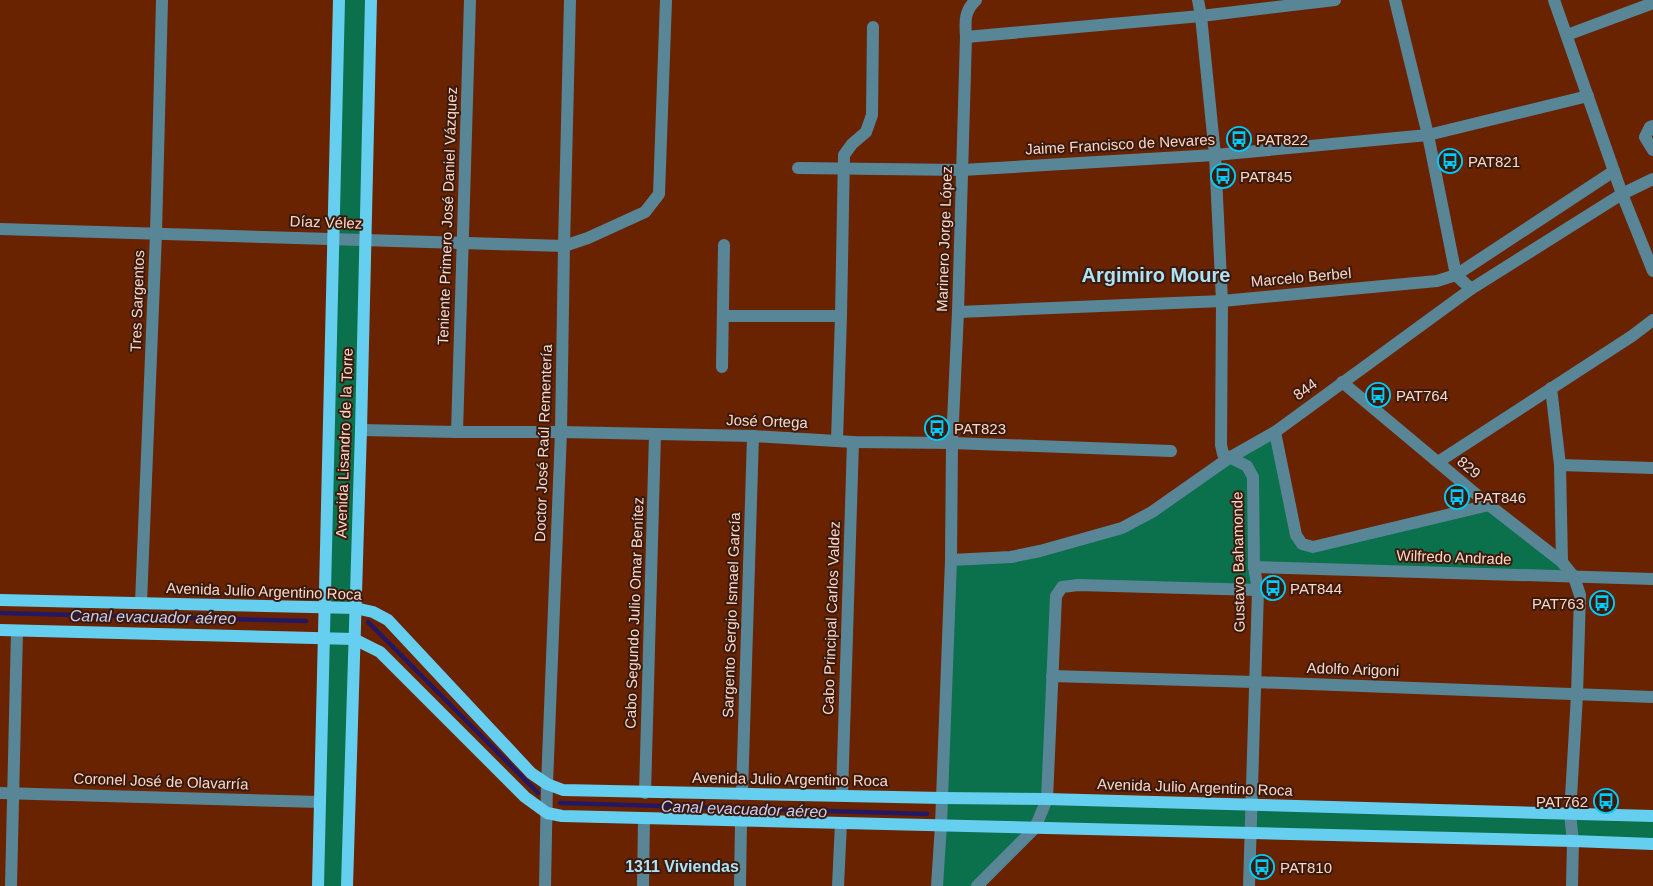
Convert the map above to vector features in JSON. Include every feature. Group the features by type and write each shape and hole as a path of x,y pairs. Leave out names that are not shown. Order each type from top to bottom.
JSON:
{"main road":[{"name":"Avenida Lisandro de la Torre","path":"318,886 339,0"},
{"name":"Avenida Lisandro de la Torre","path":"347,886 361,430 371,0"},
{"name":"Avenida Julio Argentino Roca","path":"0,600 325,607 355,608 374,612 388,620 531,773 547,784 563,790 1047,799 1653,816"},
{"path":"0,630 354,639 380,652 525,797 546,813 562,816 1653,844"}],"street":[{"name":"Tres Sargentos","path":"141,603 156,233 162,0"},
{"name":"Teniente Primero José Daniel Vázquez","path":"457,432 470,0"},
{"name":"Doctor José Raúl Rementería","path":"544,886 561,432 570,0"},
{"name":"Díaz Vélez","path":"0,229 564,246 588,238 645,212 659,194 666,0"},
{"name":"Marinero Jorge López","path":"942,825 951,560 952,443 966,37 965,16 976,0"},
{"path":"1198,0 1215,155 1222,301 1221,445 1223,454 1229,458"},
{"path":"966,37 1201,16 1335,0"},
{"path":"1395,0 1428,136 1456,274 1470,289"},
{"path":"1554,0 1622,194 1653,271"},
{"path":"1566,35 1653,3"},
{"path":"837,440 844,155 852,144 866,132 872,115 874,27"},
{"name":"Jaime Francisco de Nevares","path":"798,168 962,170 1215,155 1428,136 1588,96"},
{"path":"1653,126 1645,137 1653,150"},
{"name":"Marcelo Berbel","path":"958,312 1222,301 1437,282 1456,274 1614,171"},
{"name":"844","path":"951,560 1011,557 1040,551 1122,528 1152,512 1229,458 1275,432 1470,289 1622,194 1653,179"},
{"path":"722,367 724,245"},
{"path":"723,316 841,316"},
{"path":"1438,462 1632,336 1653,320"},
{"name":"829","path":"1342,382 1562,562 1574,577"},
{"path":"1551,388 1560,465 1562,562"},
{"name":"José Ortega","path":"361,430 753,436 853,442 952,443 1171,451"},
{"path":"1275,432 1296,535 1302,544 1313,547 1489,504"},
{"name":"Cabo Segundo Julio Omar Benítez","path":"645,792 655,434"},
{"name":"Sargento Sergio Ismael García","path":"742,794 753,436"},
{"name":"Cabo Principal Carlos Valdez","path":"842,795 853,442"},
{"name":"Gustavo Bahamonde","path":"1229,458 1247,466 1253,477 1254,567 1258,590 1250,833"},
{"path":"1560,465 1653,468"},
{"name":"Wilfredo Andrade","path":"1254,567 1653,579"},
{"path":"1572,886 1573,841 1570,814 1577,695 1580,595 1574,577"},
{"path":"978,886 1035,828 1047,799 1056,596 1062,587 1078,584 1258,590"},
{"path":"11,886 18,631"},
{"name":"Adolfo Arigoni","path":"1052,676 1653,697"},
{"name":"Coronel José de Olavarría","path":"0,793 320,802"},
{"path":"643,886 644,819"},
{"path":"740,886 742,821"},
{"path":"838,886 842,823"},
{"path":"937,886 942,825"},
{"path":"1249,886 1250,833"}],"green space":[{"path":"339,0 371,0 347,886 318,886"},
{"path":"1275,432 1302,544 1489,505 1574,577 1255,567 1258,590 1062,587 1047,799 1653,816 1653,844 1035,828 977,886 937,886 951,560 1011,557 1122,528"}],"waterway":[{"name":"Canal evacuador aéreo","path":"0,613 306,621"},
{"name":"Canal evacuador aéreo","path":"368,622 538,793"},
{"name":"Canal evacuador aéreo","path":"560,803 927,814"}],"place":[{"name":"PAT822","path":"1239,139"},
{"name":"PAT821","path":"1450,161"},
{"name":"PAT845","path":"1223,176"},
{"name":"PAT764","path":"1378,395"},
{"name":"PAT823","path":"937,428"},
{"name":"PAT846","path":"1457,497"},
{"name":"PAT844","path":"1273,588"},
{"name":"PAT763","path":"1602,603"},
{"name":"PAT762","path":"1606,801"},
{"name":"PAT810","path":"1262,867"}],"district":[{"name":"Argimiro Moure","path":"1156,275"},
{"name":"1311 Viviendas","path":"682,866"}]}
